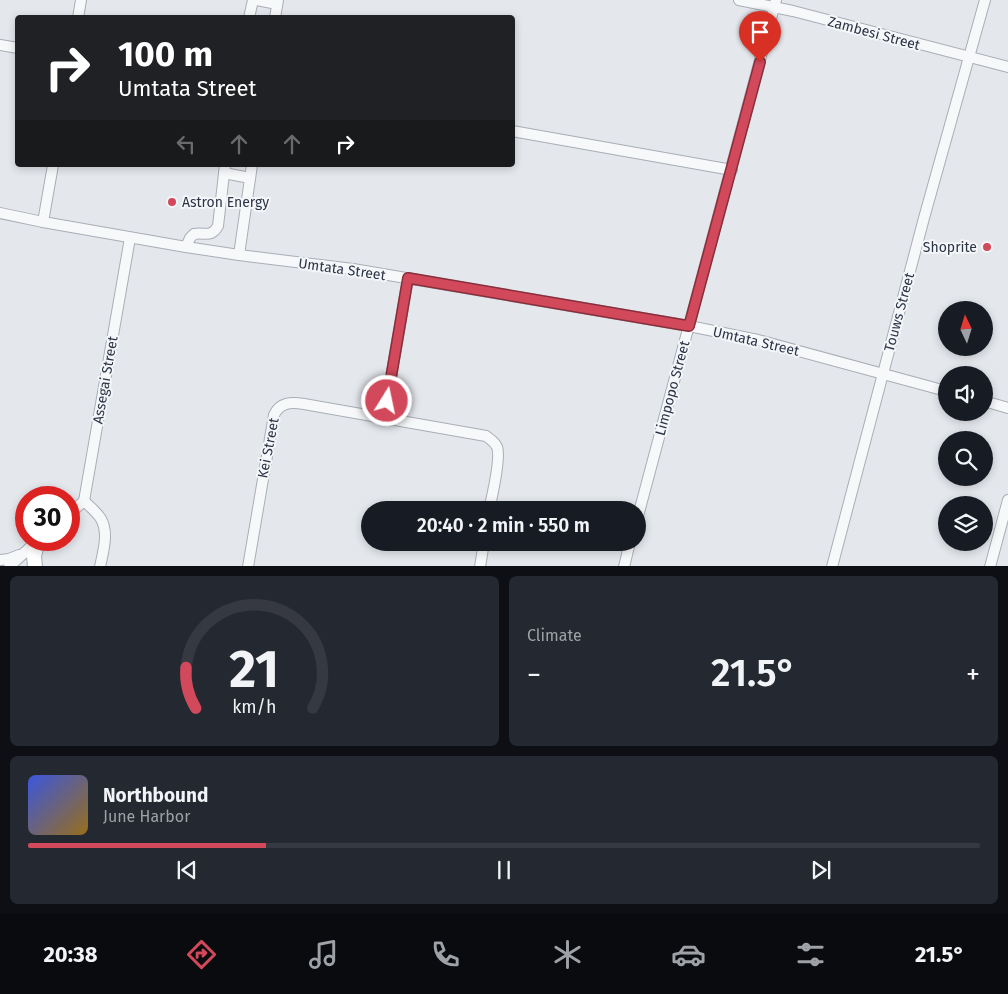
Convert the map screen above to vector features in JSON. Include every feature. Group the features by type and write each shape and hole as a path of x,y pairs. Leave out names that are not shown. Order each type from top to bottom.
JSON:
{"main road":[{"path":"35,551 35,566"}],"street":[{"path":"78,15 81,0"},
{"path":"250,15 255,0 277,2 275,15"},
{"name":"Zambesi Street","path":"739,0 775,4 1008,67"},
{"name":"Touws Street","path":"832,566 968,57 985,0"},
{"name":"Limpopo Street","path":"642,501 775,4"},
{"path":"0,46 15,48"},
{"path":"515,133 732,170"},
{"path":"43,222 53,167"},
{"path":"239,255 252,167"},
{"path":"186,247 194,234 211,234 218,226 224,169 250,178"},
{"name":"Umtata Street","path":"0,213 130,238 239,255 353,269 689,326 758,340 938,389"},
{"name":"Assegai Street","path":"84,501 130,238"},
{"path":"384,418 408,278"},
{"name":"Kei Street","path":"248,566 272,424 279,407 287,403 292,402 486,436 494,442 498,449 491,501"},
{"path":"993,404 1008,408"},
{"path":"990,566 1008,500"},
{"path":"80,504 84,501 101,519 104,526 105,542 100,566"},
{"path":"0,560 14,557 26,551"},
{"path":"9,566 26,551"},
{"path":"480,566 482,551"},
{"path":"624,566 628,551"}],"place":[{"name":"Astron Energy","path":"172,202"},
{"name":"Shoprite","path":"987,247"}],"route":[{"path":"387,401 408,278 689,326 760,62"}]}
